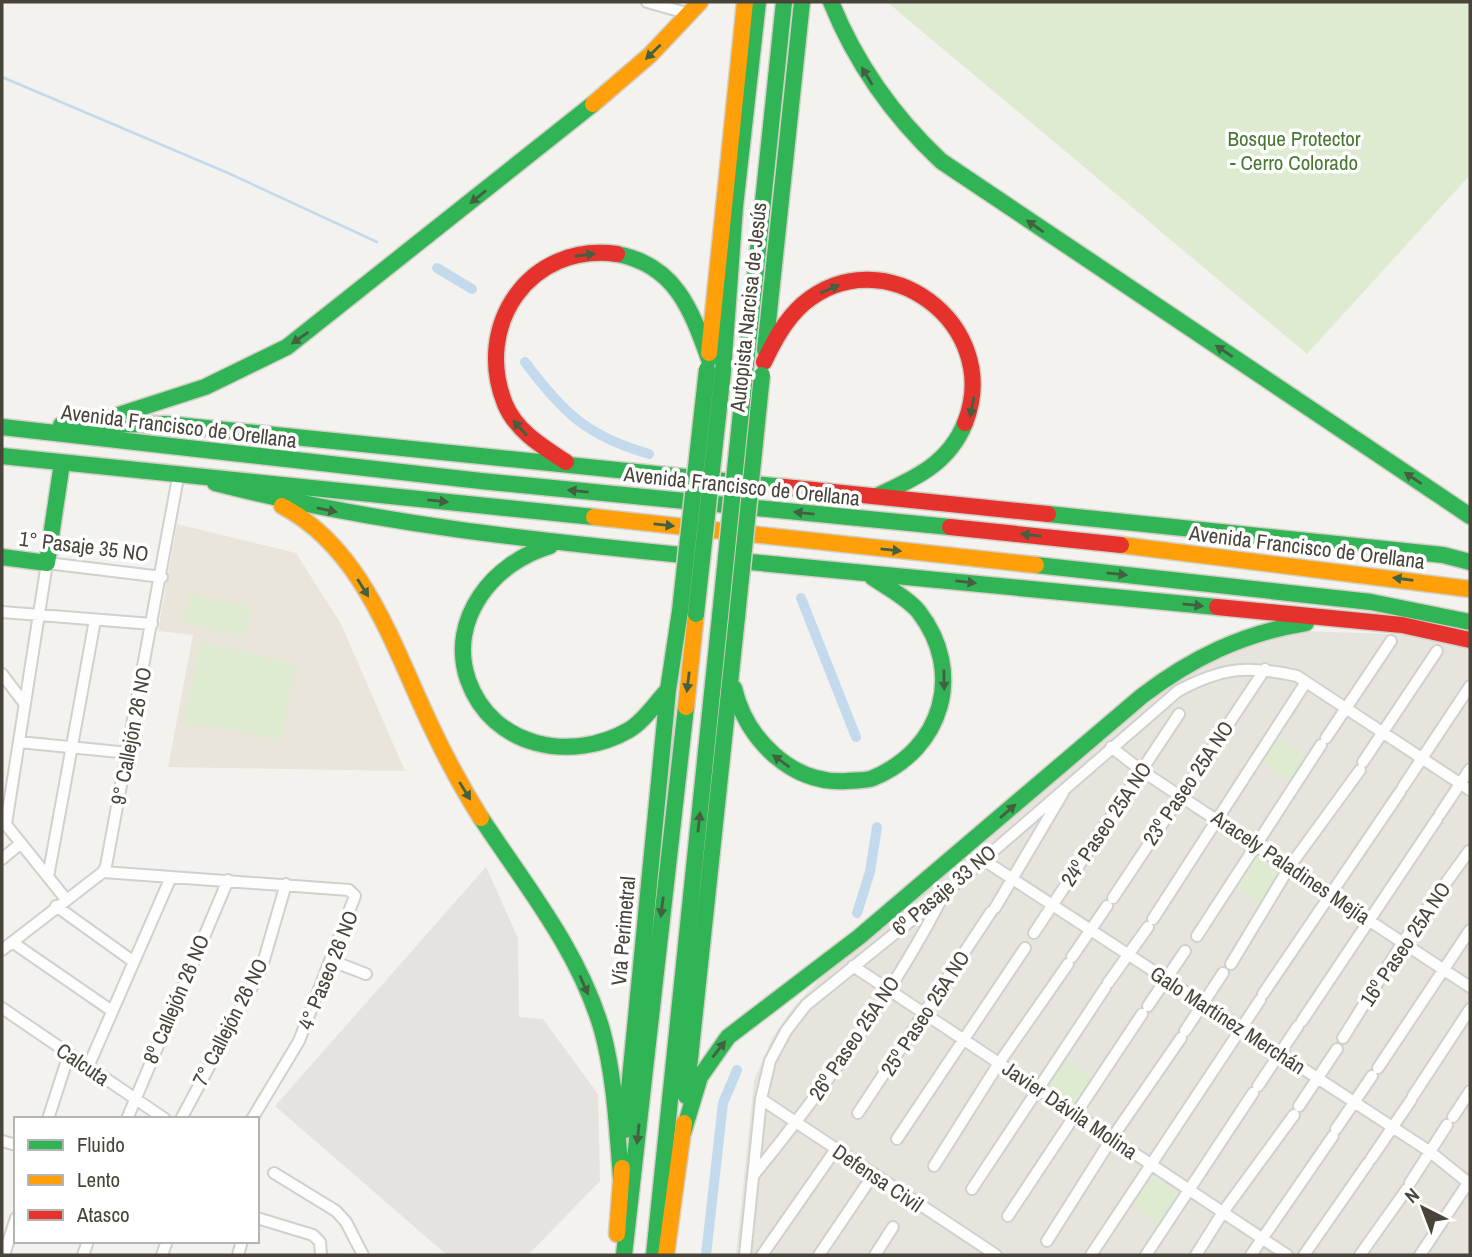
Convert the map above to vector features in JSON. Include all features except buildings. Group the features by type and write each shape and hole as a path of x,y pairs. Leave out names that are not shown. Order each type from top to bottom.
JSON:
{"main road":[{"name":"Autopista Narcisa de Jesús","path":"688,612 745,2"},
{"name":"Autopista Narcisa de Jesús","path":"713,367 735,206 758,2"},
{"name":"Autopista Narcisa de Jesús","path":"654,1255 784,2"},
{"name":"Autopista Narcisa de Jesús","path":"731,675 802,2"},
{"path":"831,2 845,37 884,102 920,143 941,161 1470,516"},
{"path":"89,424 205,387 233,376 287,347 616,86 695,8"},
{"path":"575,466 547,453 519,428 506,411 495,375 495,349 503,316 516,293 535,275 562,261 589,254 617,254 642,261 666,276 684,296 713,367"},
{"path":"763,368 779,332 798,308 822,291 848,282 875,280 902,286 926,298 952,321 967,346 974,373 973,400 964,431 948,457 925,475 902,487 869,498"},
{"name":"Avenida Francisco de Orellana","path":"6,427 167,424 1443,555 1470,562"},
{"name":"Avenida Francisco de Orellana","path":"6,427 374,471 1046,537 1345,571 1470,589"},
{"path":"2,456 178,472 1371,602 1470,622"},
{"path":"47,563 62,463"},
{"path":"178,472 260,495 360,517 559,543 1402,625 1470,640"},
{"path":"260,495 303,517 316,528 336,549 362,585 458,780 577,968 594,1008 610,1060 621,1178"},
{"path":"559,543 527,552 513,560 490,580 473,606 465,631 465,660 473,688 487,711 509,731 530,744 556,750 586,750 615,741 638,727 668,690"},
{"name":"1° Pasaje 35 NO","path":"2,558 47,563"},
{"path":"731,675 737,703 746,724 770,753 793,769 818,779 846,781 875,776 901,762 924,742 939,717 945,687 942,655 939,642 918,607 900,592 865,573"},
{"name":"Vía Perimetral","path":"615,1255 668,690 688,612"},
{"name":"Vía Perimetral","path":"624,1255 688,612"},
{"path":"683,1133 700,1077 728,1037 859,937 1168,675 1195,657 1245,636 1284,626 1341,620"},
{"path":"666,1255 683,1133 731,675"}],"street":[{"path":"647,2 695,8"},
{"name":"9° Callejón 26 NO","path":"103,872 129,753 162,576 178,472"},
{"path":"47,563 4,821 65,898"},
{"name":"1° Pasaje 35 NO","path":"47,563 162,576"},
{"path":"2,612 152,624"},
{"path":"48,877 95,620"},
{"path":"1196,936 1391,641"},
{"path":"1046,1241 1112,1138 1227,969 1290,866 1362,766 1437,651"},
{"name":"6º Pasaje 33 NO","path":"745,1255 761,1099 770,1061 786,1031 806,1005 945,893 1178,691 1199,680 1235,668 1265,669 1297,676 1465,787"},
{"name":"23º Paseo 25A NO","path":"934,1166 999,1063 1265,669"},
{"path":"2,674 24,703"},
{"path":"972,1189 1150,923 1216,817 1306,682"},
{"path":"2,694 11,686"},
{"path":"1091,1255 1220,1061 1239,1027 1470,686"},
{"name":"24º Paseo 25A NO","path":"1034,933 1179,714"},
{"path":"19,742 129,753"},
{"name":"Aracely Paladines Mejía","path":"1111,747 1142,771 1181,793 1470,987"},
{"path":"1146,1255 1438,816 1465,787 1470,769"},
{"name":"25º Paseo 25A NO","path":"858,1113 993,910 1069,783"},
{"path":"2,859 21,843"},
{"name":"16º Paseo 25A NO","path":"1343,1038 1404,942 1469,851"},
{"name":"Galo Martínez Merchán","path":"982,859 1429,1151 1470,1183"},
{"path":"2,950 65,898 103,872"},
{"name":"4° Paseo 26 NO","path":"103,872 286,884 349,890 355,896 299,1041 253,1117"},
{"path":"88,1067 171,877"},
{"name":"8º Callejón 26 NO","path":"128,1117 228,880"},
{"name":"7° Callejón 26 NO","path":"182,1117 261,970 286,884"},
{"name":"26º Paseo 25A NO","path":"753,1176 796,1122 888,989 922,936 945,893"},
{"path":"55,906 134,962"},
{"path":"1251,1255 1470,930"},
{"path":"12,942 112,1011"},
{"path":"897,1139 1025,948"},
{"path":"1008,1216 1185,951"},
{"path":"332,961 366,974"},
{"name":"Javier Dávila Molina","path":"853,965 1287,1255"},
{"name":"Calcuta","path":"2,1008 162,1117"},
{"path":"1304,1255 1470,1009"},
{"path":"1196,1255 1337,1049"},
{"path":"49,1117 69,1054"},
{"path":"1360,1255 1409,1186 1470,1091"},
{"name":"Defensa Civil","path":"761,1099 996,1255"},
{"path":"762,1255 836,1149"},
{"path":"274,1172 336,1211 346,1222 363,1255"},
{"path":"819,1255 873,1175"},
{"path":"1420,1255 1470,1183"},
{"path":"259,1219 313,1235 320,1242 321,1255"},
{"path":"4,1255 14,1224"},
{"path":"875,1255 893,1227"}],"shaded area":[{"path":"177,524 296,553 341,624 405,771 168,767 193,635 158,631"},
{"path":"1304,631 1470,637 1470,1255 736,1255 754,1081 772,1038 792,1009 819,980 1165,689 1227,652"},
{"path":"486,867 518,938 519,1017 543,1019 598,1094 600,1181 528,1255 447,1255 275,1106"}],"green space":[{"name":"Bosque Protector - Cerro Colorado","path":"887,2 1470,2 1470,175 1307,354"},
{"path":"191,594 251,607 245,636 183,623"},
{"path":"200,642 297,665 280,739 184,722"},
{"path":"1280,737 1309,758 1291,782 1262,761"},
{"path":"1254,853 1282,874 1262,906 1233,885"},
{"path":"1063,1059 1094,1079 1072,1110 1043,1090"},
{"path":"1149,1174 1179,1194 1159,1223 1130,1203"}],"waterway":[{"path":"2,77 228,173 377,242"},
{"path":"437,268 472,289"},
{"path":"525,362 552,395 578,420 609,439 649,454"},
{"path":"801,598 856,737"},
{"path":"857,913 870,872 877,827"},
{"path":"706,1255 723,1103 737,1070"}],"traffic: fast":[{"path":"723,371 735,207 758,2"},
{"path":"745,373 784,2"},
{"path":"765,350 802,2"},
{"path":"831,2 852,47 877,87 891,107 941,161 1470,516"},
{"path":"109,418 205,387 287,347 593,104"},
{"path":"617,254 637,260 667,279 687,307 709,359"},
{"path":"680,611 707,369"},
{"path":"696,614 723,371"},
{"path":"720,616 745,373"},
{"path":"737,617 762,375"},
{"path":"879,495 906,482 941,459 965,423"},
{"path":"61,425 167,424 784,487"},
{"path":"2,427 481,481 950,527"},
{"path":"2,456 594,517"},
{"path":"2,557 47,563 62,463"},
{"path":"215,483 336,510 396,520 518,537 702,557"},
{"path":"1048,514 1443,555 1470,562"},
{"path":"550,546 511,565 494,579 480,596 470,615 464,636 463,657 468,680 479,703 495,721 514,734 536,743 559,747 583,746 607,740 634,727 666,692"},
{"path":"730,560 1217,607"},
{"path":"1036,565 1371,602 1470,622"},
{"path":"734,688 749,725 774,755 790,767 827,780 847,781 873,778 897,765 916,748 930,729 940,707 943,683 941,659 933,635 919,612 903,597 872,577"},
{"path":"625,1130 668,690 680,611"},
{"path":"654,1255 720,616"},
{"path":"686,1096 737,617"},
{"path":"683,1133 700,1077 728,1037 859,937 1142,696 1180,670 1219,649 1261,633 1306,623"},
{"path":"624,1255 686,707"},
{"path":"481,818 550,920 580,973 592,1001 610,1066 621,1178"}],"traffic: slow":[{"path":"593,104 650,55 700,2"},
{"path":"709,353 745,2"},
{"path":"282,506 310,524 334,547 355,573 388,632 448,760 481,818"},
{"path":"594,517 1036,565"},
{"path":"1121,545 1470,589"},
{"path":"686,707 696,614"},
{"path":"666,1255 684,1123"},
{"path":"617,1234 622,1168"}],"traffic: jam":[{"path":"566,462 531,438 516,422 505,404 497,374 497,346 503,319 516,295 535,275 558,261 586,254 617,254"},
{"path":"764,362 780,331 797,310 835,285 868,280 900,285 929,301 952,324 968,353 973,387 965,423"},
{"path":"784,487 1048,514"},
{"path":"950,527 1121,545"},
{"path":"1217,607 1402,625 1470,640"}]}
